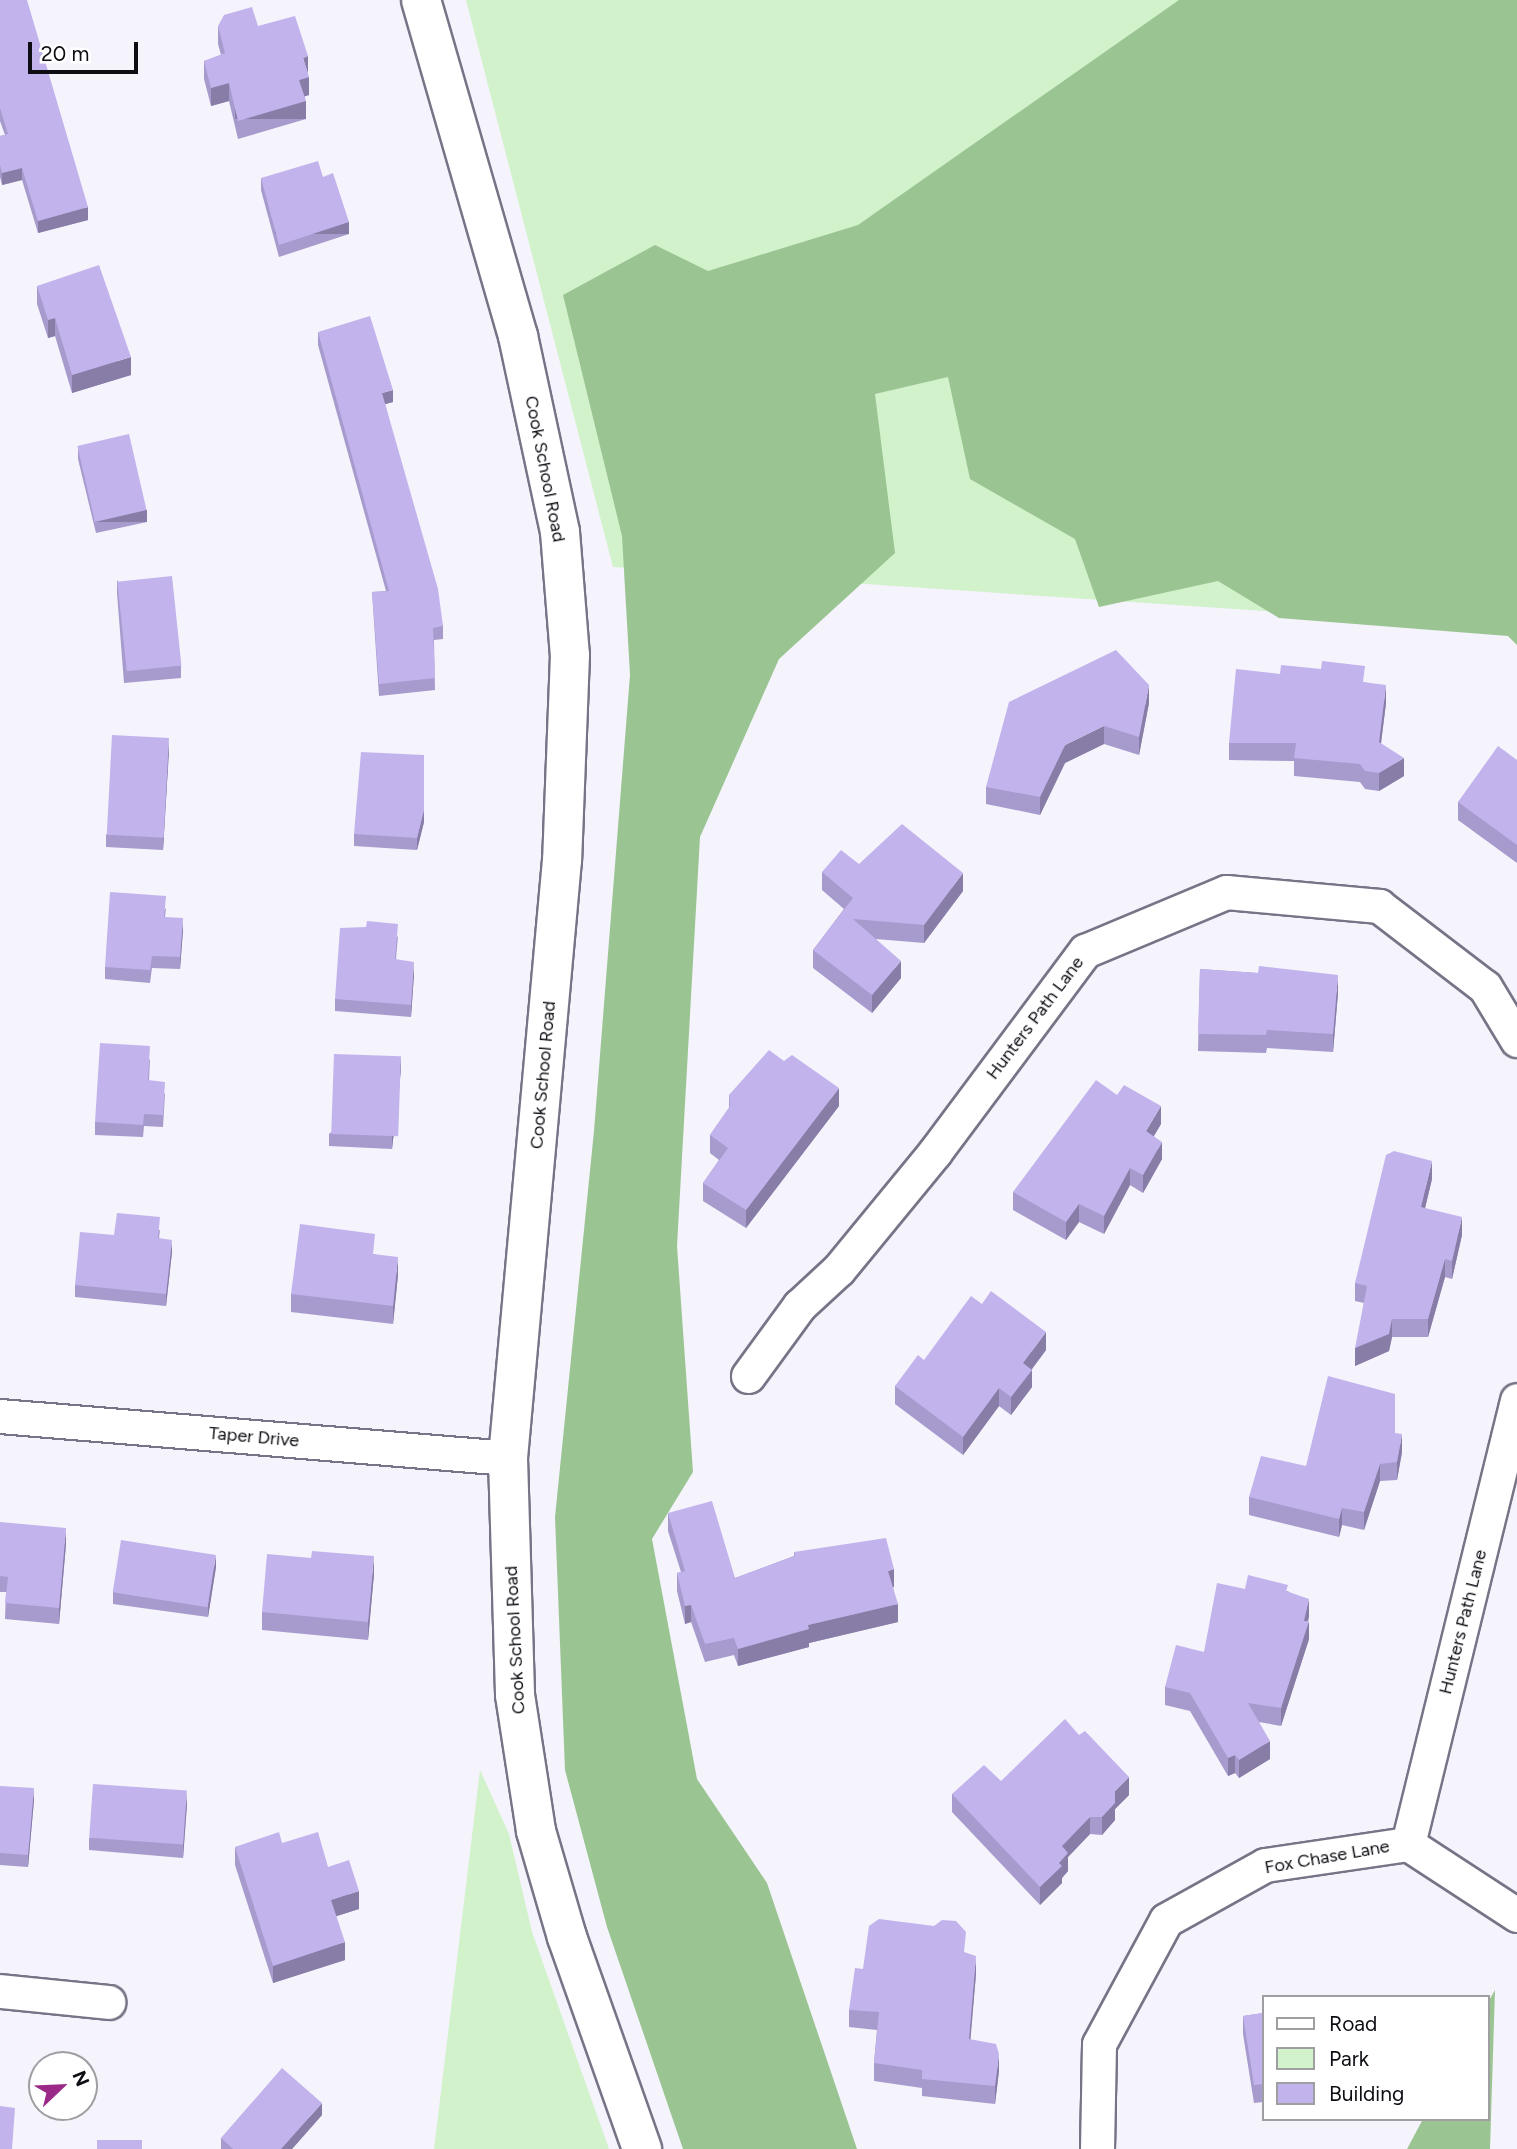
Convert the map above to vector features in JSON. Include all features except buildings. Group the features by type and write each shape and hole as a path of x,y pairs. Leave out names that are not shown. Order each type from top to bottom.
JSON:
{"street":[{"name":"Cook School Road","path":"421,0 518,336 560,533 570,655 562,860 508,1458 515,1695 536,1831 567,1937 642,2149"},
{"name":"Hunters Path Lane","path":"748,1376 799,1306 839,1269 935,1152 1084,951 1226,892 1379,906 1485,987 1517,1040"},
{"name":"Hunters Path Lane","path":"1408,1844 1517,1400"},
{"name":"Taper Drive","path":"0,1416 508,1458"},
{"name":"Fox Chase Lane","path":"1097,2149 1099,2044 1166,1920 1265,1865 1408,1844 1517,1915"},
{"path":"0,1990 108,2002"}],"green space":[{"path":"466,0 1517,0 1517,628 613,567"},
{"path":"1179,0 1517,0 1517,645 1508,636 1279,618 1218,581 1099,607 1075,539 970,479 948,377 875,394 895,553 779,659 700,837 677,1246 693,1472 652,1539 697,1779 767,1883 857,2149 683,2149 607,1927 565,1770 555,1517 594,1131 630,675 622,536 563,295 655,245 708,271 858,225"},
{"path":"480,1770 509,1834 532,1932 609,2149 434,2149"},
{"path":"1495,1990 1490,2149 1407,2149 1422,2121 1489,2121 1489,2000"}]}
